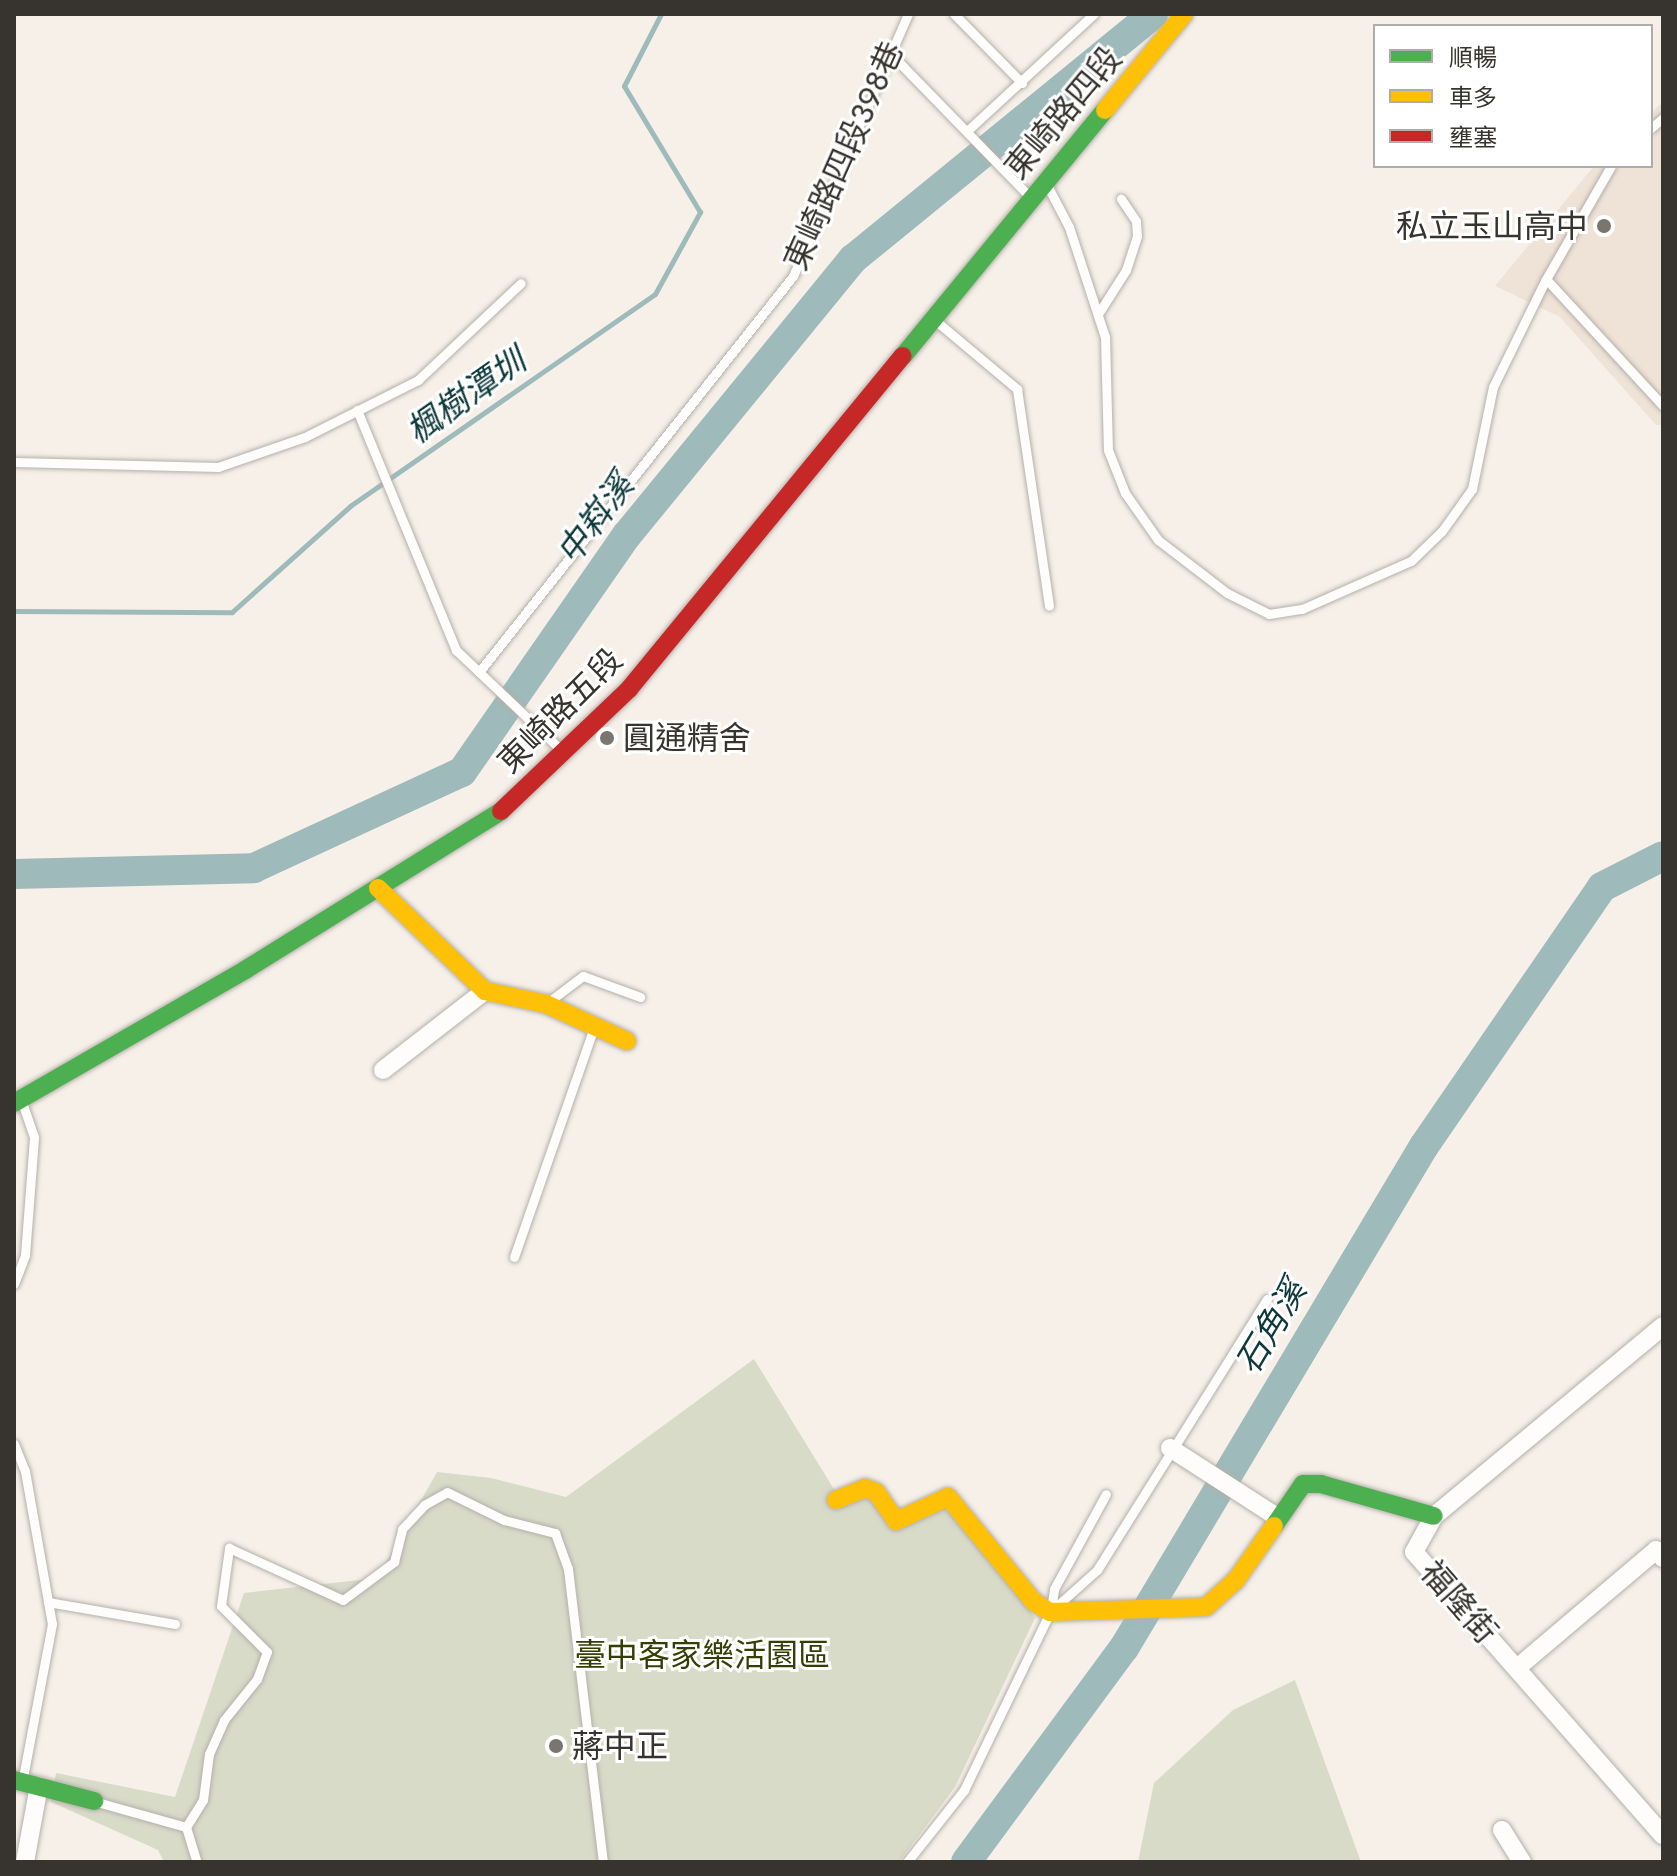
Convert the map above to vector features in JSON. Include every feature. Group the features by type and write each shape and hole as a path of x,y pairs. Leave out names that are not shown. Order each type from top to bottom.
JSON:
{"street":[{"name":"東崎路四段","path":"1025,206 1184,14"},
{"name":"東崎路五段","path":"17,1101 498,814 565,754 629,689 935,320 1025,206"},
{"path":"378,888 485,991 546,1004 627,1041"},
{"path":"383,1070 485,991"},
{"name":"福隆街","path":"1663,1326 1434,1516 1414,1552 1663,1835"},
{"path":"1170,1448 1277,1517"},
{"path":"836,1500 865,1488 876,1492 896,1521 948,1497 1034,1602 1050,1612 1206,1607 1236,1580 1277,1517 1303,1484 1321,1484 1434,1516"},
{"path":"1517,1668 1656,1550 1663,1558"},
{"path":"25,1862 25,1782 94,1801"},
{"path":"1502,1830 1522,1862"}],"lane":[{"name":"東崎路四段398巷","path":"479,672 793,276 908,14"},
{"path":"954,14 1022,83"},
{"path":"967,131 1022,83 1091,15"},
{"path":"890,53 967,131 1025,206"},
{"path":"1045,182 1069,227 1105,337 1108,450 1125,493 1158,540 1227,593 1269,614 1302,609 1411,561 1442,531 1472,489 1493,387 1546,279 1610,168"},
{"path":"1098,314 1126,270 1137,236 1136,221 1121,199"},
{"path":"1546,279 1663,406"},
{"path":"14,462 218,467 305,437 418,380 521,283"},
{"path":"935,320 1017,389 1049,606"},
{"path":"357,410 456,650 565,754"},
{"path":"546,1004 583,976 640,997"},
{"path":"514,1257 594,1028"},
{"path":"14,1284 25,1255 34,1137 17,1101"},
{"path":"1050,1612 1097,1570 1170,1448 1267,1299"},
{"path":"14,1444 25,1471 52,1624 25,1782"},
{"path":"197,1862 186,1827 203,1800 209,1754 224,1720 257,1679 267,1652 221,1606 223,1566 229,1548 343,1600 394,1562 402,1529 424,1505 447,1492 504,1520 555,1533 568,1569 603,1862"},
{"path":"907,1862 964,1790 1050,1612 1054,1589 1106,1494"},
{"path":"48,1602 175,1624"},
{"path":"94,1801 186,1827"}],"shaded area":[{"name":"私立玉山高中","path":"1663,102 1663,425 1656,425 1560,317 1495,286 1592,168 1653,168 1653,110"}],"green space":[{"name":"臺中客家樂活園區","path":"754,1359 843,1504 871,1493 897,1526 950,1499 1035,1618 955,1787 899,1862 164,1862 158,1850 51,1802 56,1773 175,1797 244,1593 377,1578 437,1472 491,1478 566,1497"},
{"path":"1295,1680 1361,1862 1138,1862 1154,1783 1233,1710"}],"waterway":[{"name":"楓樹潭圳","path":"14,611 232,612 350,506 655,294 700,212 624,86 661,14"},
{"name":"中嵙溪","path":"14,874 254,868 462,772 627,535 853,259 1153,14"},
{"name":"石角溪","path":"966,1862 1124,1648 1424,1146 1602,887 1663,856"}],"traffic: fast":[{"path":"903,356 1105,110"},
{"path":"14,1103 245,970 501,811"},
{"path":"1274,1526 1303,1484 1321,1484 1434,1516"},
{"path":"14,1780 94,1801"}],"traffic: slow":[{"path":"1105,110 1184,14"},
{"path":"378,888 485,991 546,1004 627,1041"},
{"path":"836,1500 865,1488 876,1492 896,1521 948,1497 1034,1602 1050,1612 1206,1607 1236,1580 1274,1526"}],"traffic: jam":[{"path":"501,811 629,689 903,356"}],"place":[{"name":"私立玉山高中","path":"1604,226"},
{"name":"圓通精舍","path":"607,738"},
{"name":"蔣中正","path":"556,1746"}]}
